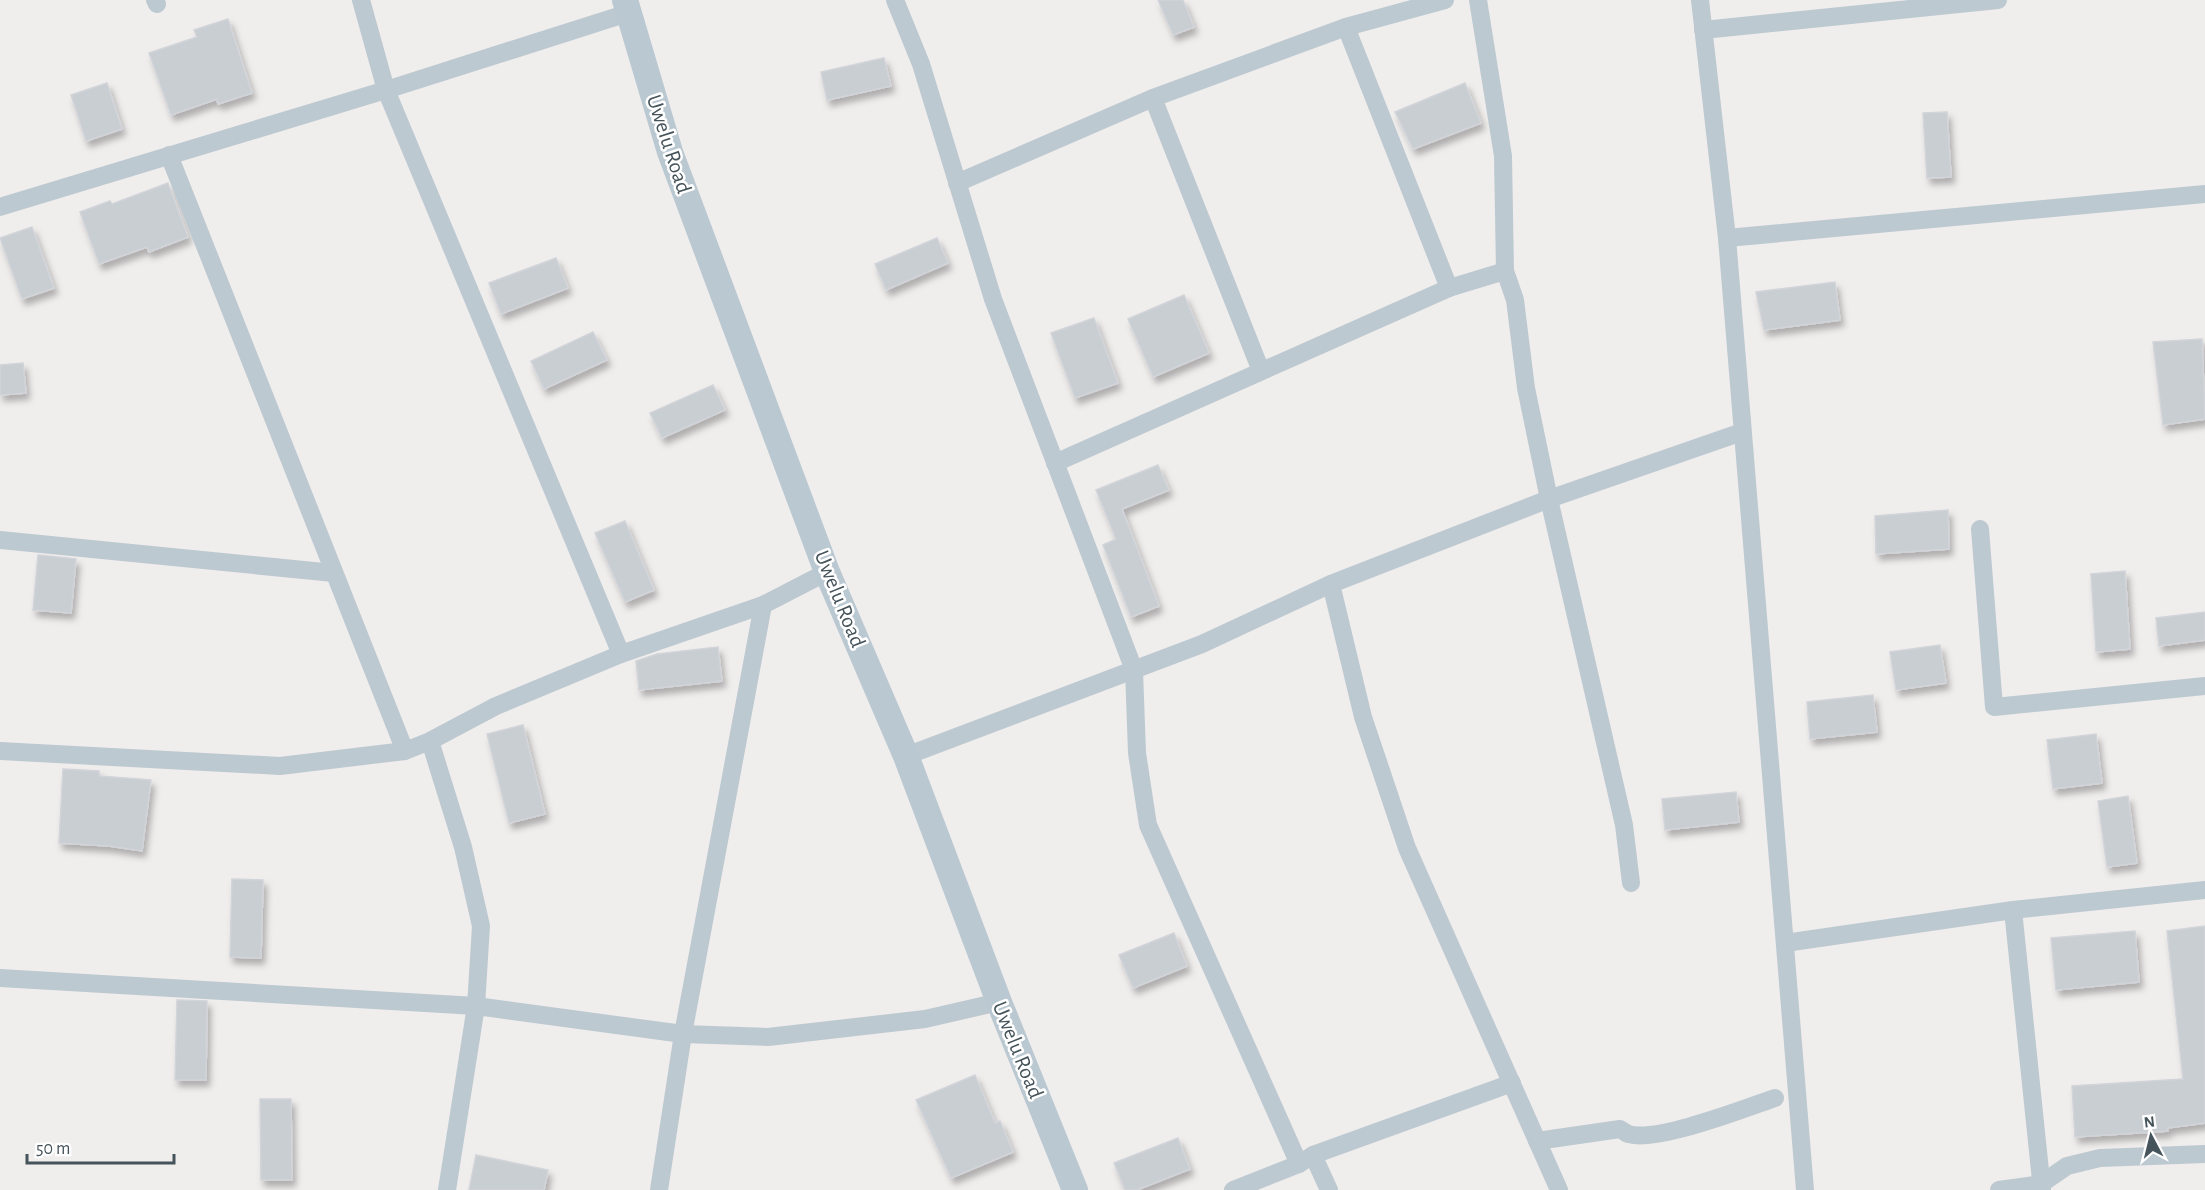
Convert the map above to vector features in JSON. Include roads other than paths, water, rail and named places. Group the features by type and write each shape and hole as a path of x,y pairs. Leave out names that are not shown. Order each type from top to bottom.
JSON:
{"street":[{"path":"361,0 386,90 621,654"},
{"path":"895,0 921,64 993,299 1134,670 1137,753 1148,825 1306,1159 1329,1190"},
{"path":"957,183 1153,98 1346,27 1444,0"},
{"path":"1478,0 1503,156 1505,271 1515,300 1526,388 1549,499 1624,825 1631,883"},
{"path":"1700,0 1727,238 1805,1190"},
{"path":"1702,30 1998,0"},
{"path":"0,207 386,90 627,7"},
{"name":"Uwelu Road","path":"627,7 670,152 827,572 906,756 999,1002 1075,1190"},
{"path":"1346,27 1449,288"},
{"path":"1153,98 1261,371"},
{"path":"169,155 405,751"},
{"path":"1727,238 2205,194"},
{"path":"1055,463 1449,288 1505,271"},
{"path":"906,756 1202,644 1331,584 1549,499 1742,432"},
{"path":"1980,529 1994,707 2205,686"},
{"path":"0,540 334,573"},
{"path":"0,751 280,766 405,751 430,741 496,706 621,654 763,605 827,572"},
{"path":"1331,584 1363,717 1407,848 1559,1190"},
{"path":"659,1190 683,1034 763,605"},
{"path":"430,741 463,847 481,926 476,1006 447,1190"},
{"path":"1785,943 2013,910 2205,890"},
{"path":"2013,910 2041,1187"},
{"path":"0,978 476,1006 683,1034 768,1037 925,1019 999,1002"},
{"path":"1233,1190 1306,1159 1512,1083"},
{"path":"1538,1140 1620,1129 1628,1134 1643,1135 1688,1127 1775,1098"},
{"path":"1999,1190 2041,1187 2067,1166 2100,1158 2205,1155"}]}
